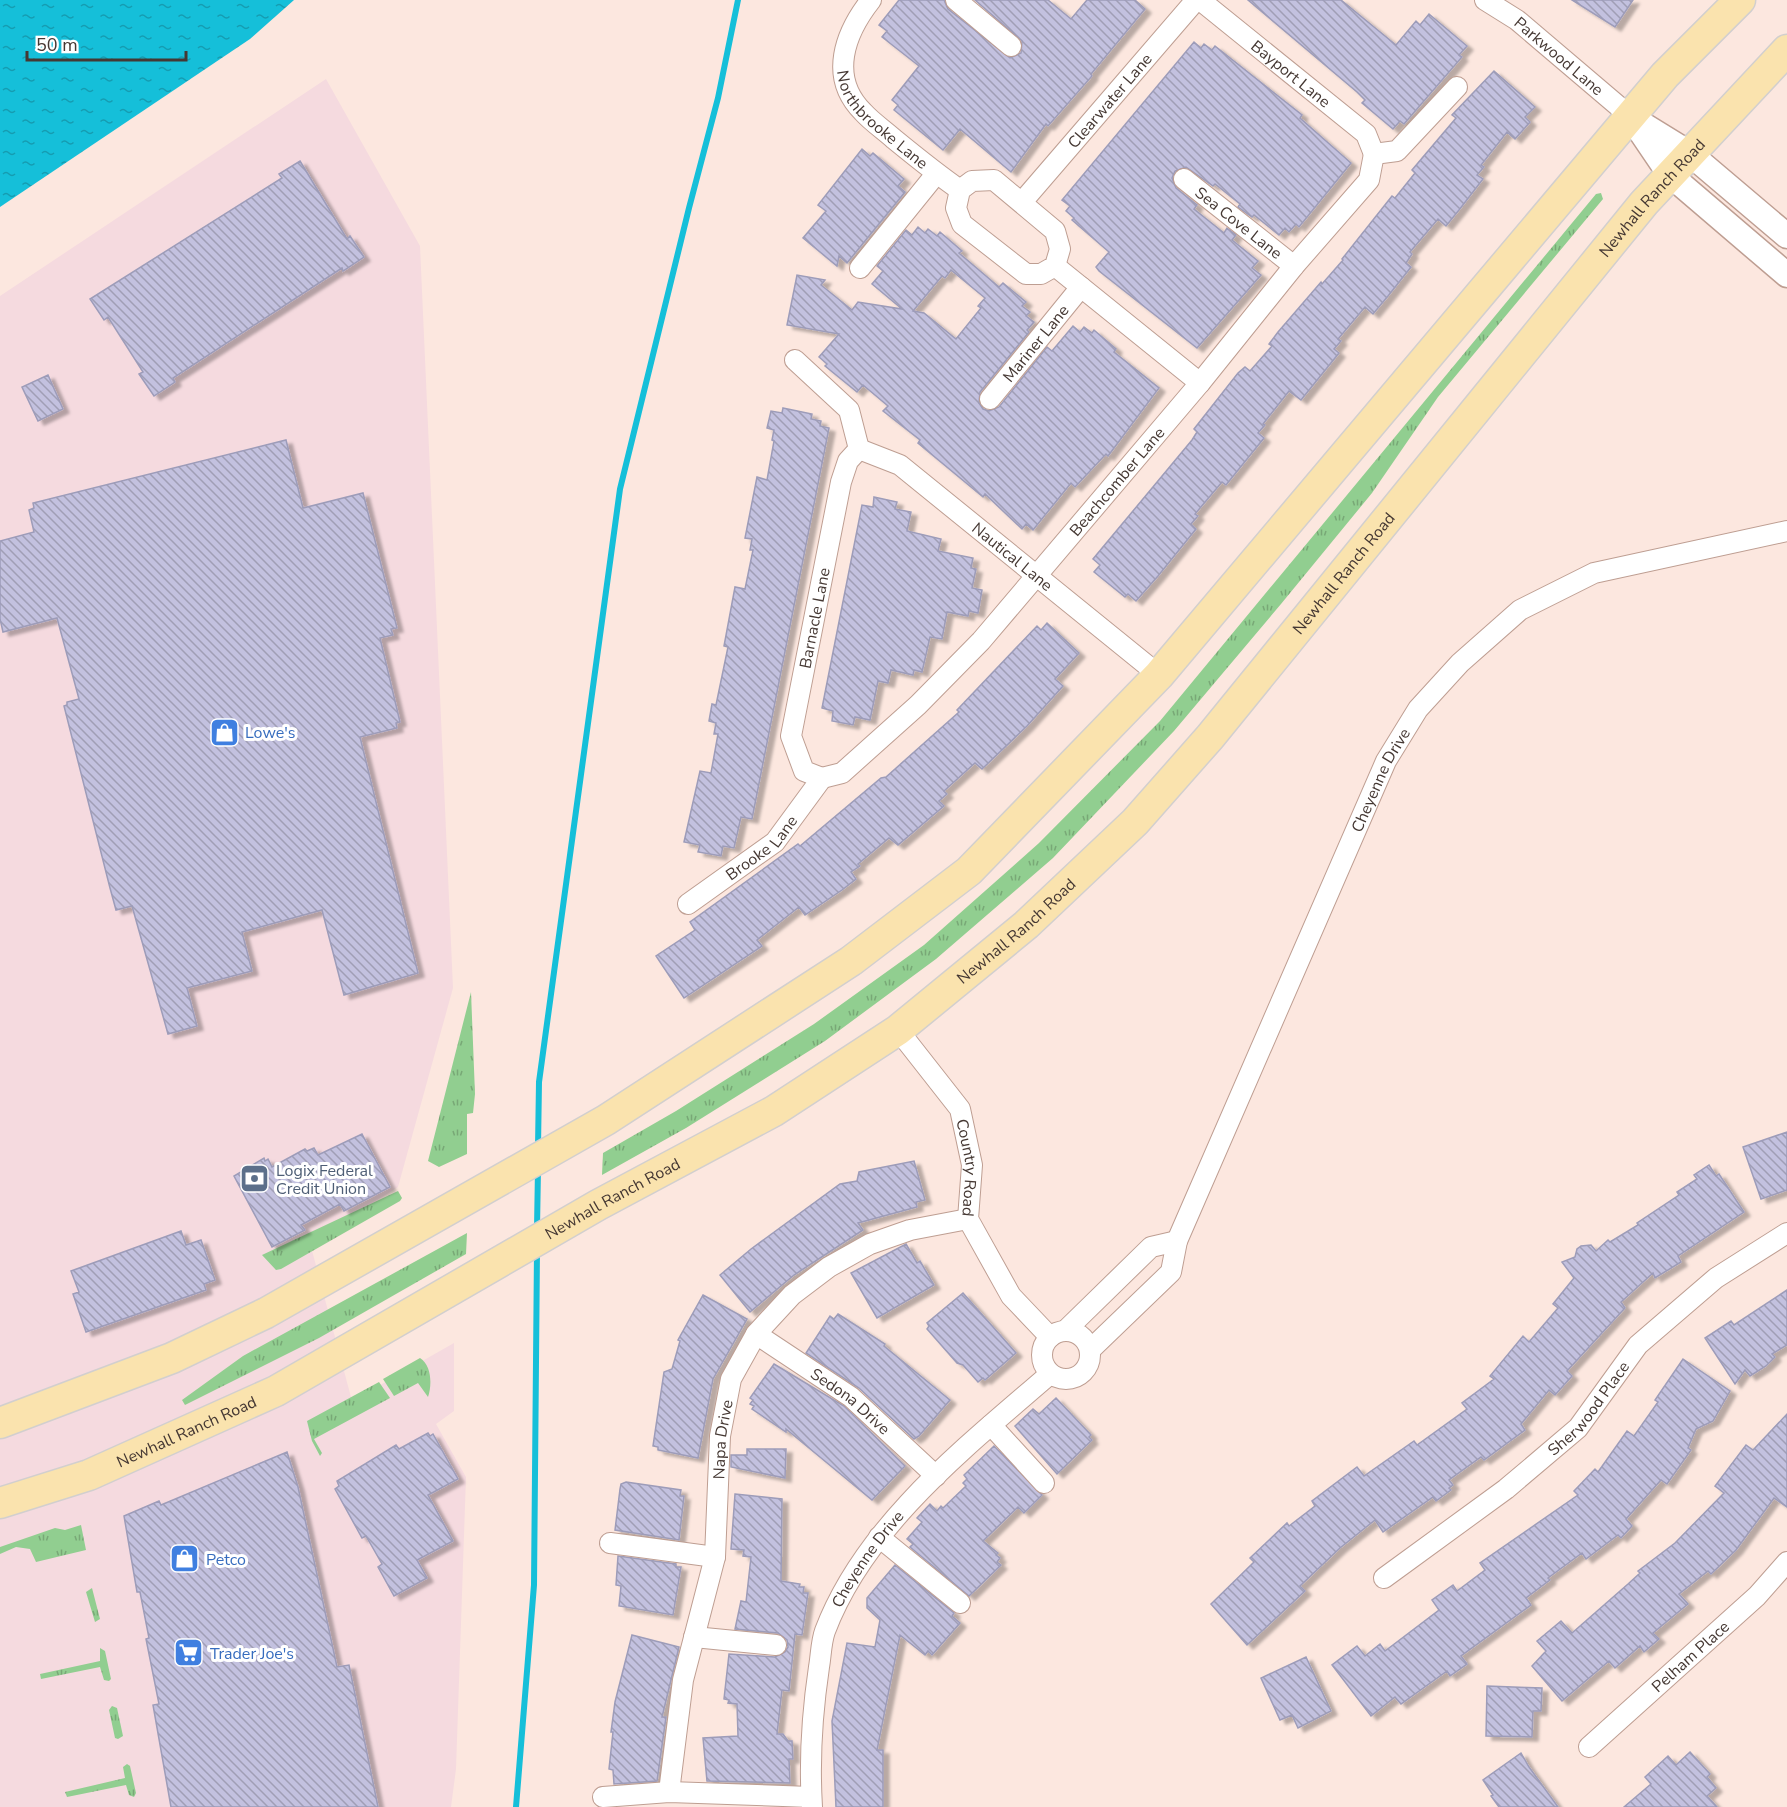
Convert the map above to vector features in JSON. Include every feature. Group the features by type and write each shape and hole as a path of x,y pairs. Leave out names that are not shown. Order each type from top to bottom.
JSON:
{"main road":[{"path":"0,1423 172,1358 245,1323 606,1120 851,961 969,871 1159,675 1665,75 1740,0"},
{"name":"Newhall Ranch Road","path":"0,1503 89,1475 276,1391 598,1205 774,1111 898,1030 1026,925 1135,822 1210,736 1644,203 1787,50"}],"street":[{"name":"Northbrooke Lane","path":"871,0 857,18 845,44 843,70 849,93 861,111 936,174 960,190"},
{"path":"956,0 1011,45"},
{"name":"Bayport Lane","path":"1198,0 1366,135 1374,154"},
{"name":"Clearwater Lane","path":"1022,202 1198,0"},
{"name":"Parkwood Lane","path":"1485,0 1517,20 1630,116"},
{"path":"1374,154 1397,151 1457,87"},
{"path":"1630,116 1787,275"},
{"name":"Beachcomber Lane","path":"822,778 842,773 918,705 981,641 1200,383 1294,266 1369,180 1374,154"},
{"path":"1679,164 1787,236"},
{"path":"860,268 936,174"},
{"name":"Sea Cove Lane","path":"1184,179 1294,266"},
{"path":"994,180 1022,202 1055,231 1060,249 1055,266 1041,274 1026,274 962,224 956,208 960,190 972,181 994,180"},
{"path":"1055,266 1200,383"},
{"name":"Mariner Lane","path":"990,399 1081,287"},
{"path":"795,360 849,410 859,449"},
{"name":"Nautical Lane","path":"859,449 900,465 1159,675"},
{"name":"Barnacle Lane","path":"822,778 804,771 790,736 841,482 848,461 859,449"},
{"name":"Cheyenne Drive","path":"1090,1350 1171,1272 1177,1241 1386,761 1418,708 1460,663 1520,610 1594,573 1787,531"},
{"name":"Brooke Lane","path":"688,904 775,842 822,778"},
{"name":"Country Road","path":"898,1030 960,1109 972,1164 968,1219 1011,1296 1058,1334"},
{"name":"Napa Drive","path":"669,1792 683,1680 714,1557 722,1424 731,1379 756,1334 792,1294 828,1268 870,1245 910,1230 968,1219"},
{"name":"Sherwood Place","path":"1384,1578 1506,1489 1578,1428 1638,1345 1707,1285 1787,1233"},
{"path":"1058,1334 1081,1336 1090,1350 1088,1365 1078,1376 1063,1379 1050,1374 1042,1359 1042,1351 1058,1334 1151,1247 1177,1241"},
{"name":"Sedona Drive","path":"756,1334 851,1398 936,1476"},
{"name":"Cheyenne Drive","path":"812,1802 811,1717 825,1632 852,1579 879,1537 936,1476 1050,1374"},
{"path":"991,1425 1044,1483"},
{"path":"879,1537 960,1603"},
{"path":"610,1543 714,1557"},
{"name":"Pelham Place","path":"1589,1747 1757,1596 1787,1562"},
{"path":"694,1637 776,1645"},
{"path":"603,1797 669,1792 812,1802"}],"shaded area":[{"path":"326,79 420,246 453,988 398,1187 310,1243 352,1401 454,1343 454,1411 436,1424 466,1477 456,1769 451,1807 0,1807 0,296"}],"green space":[{"path":"1601,193 1603,199 1438,397 1372,493 1281,604 1174,731 1053,858 936,959 825,1041 686,1128 602,1175 603,1153 676,1111 814,1024 924,945 1039,843 1160,721 1596,194"},
{"path":"471,992 475,1094 473,1113 467,1114 467,1154 439,1167 428,1161"},
{"path":"398,1191 402,1198 400,1201 281,1269 276,1270 262,1255"},
{"path":"467,1233 466,1254 319,1338 185,1405 182,1400 243,1356"},
{"path":"420,1358 429,1371 428,1397 418,1383 394,1396 383,1379"},
{"path":"379,1382 390,1398 314,1439 322,1453 320,1456 312,1441 307,1421"},
{"path":"81,1525 86,1550 36,1562 30,1549 16,1547 0,1554 0,1547 55,1528 65,1530"},
{"path":"92,1588 100,1619 95,1622 86,1592"},
{"path":"100,1648 105,1651 111,1679 109,1681 104,1680 100,1667 41,1679 40,1674 100,1661"},
{"path":"112,1706 117,1708 123,1736 118,1739 115,1738 109,1710"},
{"path":"127,1764 130,1766 136,1793 134,1797 129,1795 126,1785 67,1797 65,1792 125,1778 123,1767"}],"water":[{"path":"0,0 294,0 250,39 0,207"}],"building":[{"path":"899,0 944,0 948,9 1010,58 1021,53 1022,41 975,0 1048,0 1071,19 1087,0 1135,0 1145,9 1091,74 1092,76 1048,126 1046,124 1011,172 960,129 943,150 894,110 898,105 892,100 919,66 882,37 887,31 879,25"},
{"path":"1248,0 1341,0 1396,45 1416,21 1420,25 1429,14 1467,46 1459,55 1462,57 1404,124 1400,121 1393,129 1362,103 1365,100 1357,92"},
{"path":"1572,0 1633,0 1615,27"},
{"path":"1194,42 1201,48 1204,44 1212,50 1215,46 1302,115 1300,118 1351,163 1299,227 1296,224 1289,232 1285,228 1279,235 1254,215 1252,217 1238,207 1240,204 1215,184 1213,186 1186,167 1175,171 1172,178 1176,188 1197,205 1194,209 1224,233 1227,228 1236,235 1232,240 1258,261 1252,268 1261,275 1197,348 1099,271 1096,267 1109,252 1072,220 1074,218 1066,211 1070,206 1062,200"},
{"path":"1494,71 1535,107 1525,117 1530,122 1515,139 1507,132 1481,165 1484,167 1477,175 1483,179 1446,226 1438,219 1410,252 1412,254 1406,263 1411,267 1373,314 1365,307 1338,339 1341,341 1334,349 1339,353 1301,400 1289,391 1258,433 1264,438 1226,485 1222,482 1195,514 1198,516 1191,524 1196,529 1158,576 1136,601 1128,594 1125,597 1094,572 1100,565 1093,559 1192,440 1197,432 1194,429 1238,373 1245,367 1250,371 1272,346 1269,344 1278,332 1343,260 1392,196 1395,198 1415,173 1412,170 1456,118 1452,115"},
{"path":"862,149 870,156 873,153 904,179 898,186 905,192 847,263 839,256 837,266 803,238 826,211 818,205"},
{"path":"300,161 347,239 350,236 364,257 343,271 342,268 173,378 175,382 154,396 139,374 143,372 108,317 104,320 90,299 282,178 279,174"},
{"path":"918,227 925,233 928,229 937,236 940,232 962,251 959,253 999,287 1003,283 1026,302 1022,306 1030,312 1026,316 1034,322 1027,330 1029,332 980,392 979,403 983,409 989,411 999,407 1047,347 1052,351 1073,326 1080,332 1084,327 1092,333 1094,330 1116,349 1114,352 1159,388 1108,456 1106,454 1075,487 1071,483 1033,530 1026,524 1022,529 985,494 983,497 918,443 920,440 883,411 888,406 863,385 857,392 825,366 827,364 819,357 839,334 787,325 797,275 825,280 821,285 852,310 858,302 902,309 872,284 883,271 877,266 906,230 912,235","holes":["951,270 985,298 978,306 981,308 956,339 924,313 913,311 942,276 945,278"]},
{"path":"48,375 63,409 38,421 22,387"},
{"path":"783,408 812,414 811,419 821,421 820,426 829,428 752,819 741,817 734,848 723,846 721,856 698,852 700,845 684,842 700,771 711,773 718,734 714,734 716,723 709,721 712,704 716,705 728,647 724,646 735,587 745,589 753,550 750,550 752,539 745,538 757,477 767,480 774,430 767,428 771,411 782,413"},
{"name":"Lowe's","path":"286,440 303,508 363,493 397,628 391,629 393,635 380,638 400,722 396,723 397,728 360,737 418,973 344,995 322,910 242,932 252,971 187,988 197,1026 168,1034 132,906 116,910 110,888 64,706 67,702 79,699 57,618 3,632 0,619 0,541 34,532 29,510 34,508 33,503"},
{"path":"874,497 897,502 895,509 911,512 907,531 941,539 938,551 973,558 971,568 976,569 972,588 982,590 978,613 969,611 968,616 947,612 942,639 930,637 922,672 914,670 913,675 891,670 888,683 878,681 870,720 855,717 853,725 832,721 833,711 822,708 862,505 873,507"},
{"path":"1047,623 1079,653 1055,679 1063,686 1027,726 982,769 975,763 944,791 947,794 939,801 944,806 898,845 889,838 858,864 860,866 851,872 856,879 805,915 799,907 757,940 762,946 684,998 656,956 695,930 690,922 798,844 800,846 881,778 886,777 959,712 957,710 1037,626 1041,630"},
{"path":"1787,1132 1787,1190 1761,1199 1743,1147"},
{"path":"362,1134 390,1187 344,1211 340,1204 301,1225 305,1230 272,1247 234,1176 264,1158 265,1161 268,1159 272,1167 305,1149 307,1151 314,1148 318,1155"},
{"path":"914,1161 925,1200 916,1202 917,1207 858,1223 863,1230 794,1275 750,1312 720,1275 751,1249 840,1184 857,1181 859,1172"},
{"path":"1709,1165 1716,1176 1719,1174 1744,1212 1678,1256 1681,1262 1655,1278 1653,1273 1621,1302 1625,1308 1567,1371 1572,1376 1555,1395 1549,1390 1521,1424 1525,1430 1484,1460 1481,1457 1449,1480 1453,1485 1449,1488 1451,1490 1436,1501 1433,1497 1383,1532 1375,1520 1340,1548 1300,1586 1305,1591 1247,1645 1211,1604 1254,1562 1250,1558 1287,1523 1289,1526 1315,1506 1312,1501 1357,1467 1364,1476 1414,1441 1417,1445 1467,1409 1462,1403 1494,1379 1490,1376 1523,1336 1529,1342 1558,1308 1553,1304 1574,1278 1562,1262 1575,1257 1577,1249 1581,1246 1591,1245 1596,1251 1608,1240 1610,1242 1638,1225 1637,1223 1679,1195 1677,1192 1697,1179 1694,1175"},
{"path":"181,1231 186,1245 201,1240 215,1280 204,1284 206,1290 86,1332 73,1294 79,1292 71,1271"},
{"path":"906,1244 917,1263 920,1261 934,1285 877,1318 851,1273"},
{"path":"1787,1290 1787,1345 1772,1354 1775,1357 1766,1366 1750,1376 1745,1370 1735,1384 1705,1338 1731,1321 1734,1325"},
{"path":"963,1293 1016,1353 985,1380 983,1378 978,1382 963,1365 957,1363 927,1329 929,1326 927,1323"},
{"path":"703,1295 747,1319 713,1379 698,1458 658,1450 658,1447 653,1446 664,1372 672,1369 680,1341 678,1340"},
{"path":"838,1314 885,1344 884,1346 950,1400 919,1436 914,1439 859,1388 806,1353 830,1316 834,1319"},
{"path":"1683,1359 1730,1391 1713,1421 1696,1429 1688,1448 1691,1450 1667,1484 1661,1480 1626,1519 1632,1526 1621,1538 1618,1535 1586,1559 1582,1553 1548,1578 1550,1580 1526,1598 1531,1605 1461,1656 1467,1664 1450,1676 1447,1671 1401,1704 1395,1697 1371,1716 1332,1665 1357,1646 1365,1656 1380,1644 1385,1651 1439,1610 1432,1600 1453,1585 1457,1591 1485,1570 1480,1563 1578,1495 1574,1491 1595,1469 1598,1472 1627,1431 1634,1436 1658,1402 1655,1400"},
{"path":"774,1364 844,1406 905,1466 872,1500 786,1429 786,1432 752,1409 754,1406 750,1404 753,1400 750,1398"},
{"path":"1056,1398 1091,1435 1089,1437 1092,1440 1057,1474 1015,1426 1033,1409 1039,1414"},
{"path":"1787,1414 1787,1507 1774,1498 1736,1550 1711,1574 1708,1571 1679,1594 1688,1604 1653,1633 1659,1639 1644,1652 1640,1646 1615,1668 1609,1661 1562,1701 1532,1666 1546,1651 1537,1641 1561,1621 1572,1633 1640,1573 1638,1571 1675,1543 1724,1493 1715,1486 1746,1445 1753,1450"},
{"path":"428,1433 430,1436 433,1434 458,1479 428,1495 453,1541 417,1560 427,1578 394,1596 378,1567 382,1564 366,1536 362,1538 335,1489 339,1486 337,1481 396,1445 399,1449"},
{"path":"994,1446 1042,1495 1024,1513 1018,1507 983,1541 998,1553 996,1555 1000,1558 997,1562 1001,1565 969,1596 910,1547 913,1544 907,1539 922,1522 917,1518 930,1504 937,1511 941,1506 943,1508 966,1486 963,1483 967,1479 964,1475"},
{"path":"747,1449 786,1449 785,1478 731,1467 731,1455 747,1455"},
{"path":"287,1452 298,1487 337,1667 349,1665 378,1807 171,1807 153,1705 159,1704 146,1639 149,1638 140,1592 137,1592 124,1516 159,1501 161,1505"},
{"path":"626,1482 681,1490 680,1496 684,1496 679,1540 615,1530 621,1484"},
{"path":"735,1494 782,1499 781,1581 800,1584 799,1587 804,1587 803,1593 808,1593 802,1635 795,1634 789,1691 782,1690 777,1734 783,1734 788,1741 792,1741 793,1759 789,1759 790,1783 707,1781 703,1738 738,1736 737,1704 728,1703 729,1700 724,1699 729,1654 775,1657 785,1652 788,1647 787,1640 778,1633 735,1629 741,1601 746,1602 751,1557 743,1556 744,1550 731,1549"},
{"path":"618,1556 676,1564 676,1567 681,1567 673,1615 619,1606 621,1586 616,1585"},
{"path":"895,1565 954,1613 952,1616 960,1623 932,1655 928,1651 925,1655 900,1635 877,1750 883,1750 883,1807 836,1807 832,1721 847,1643 875,1647 880,1620 867,1608 867,1598"},
{"path":"632,1635 679,1647 662,1717 666,1717 657,1781 614,1784 613,1770 609,1769 613,1732 611,1732 615,1702"},
{"path":"1306,1657 1331,1711 1298,1728 1292,1715 1280,1720 1261,1678"},
{"path":"1487,1686 1542,1688 1541,1711 1533,1711 1532,1737 1486,1736"},
{"path":"1690,1752 1710,1774 1707,1777 1716,1788 1707,1796 1717,1807 1624,1807 1651,1784 1645,1777 1668,1756 1676,1765"},
{"path":"1521,1753 1558,1807 1499,1807 1491,1796 1493,1795 1483,1780"}],"waterway":[{"path":"538,1147 539,1082 620,489 718,98 738,0"},
{"path":"537,1228 538,1169"},
{"path":"516,1807 534,1585 537,1250"}],"place":[{"name":"Lowe's","path":"224,732"},
{"name":"Logix Federal Credit Union","path":"255,1179"},
{"name":"Petco","path":"185,1559"},
{"name":"Trader Joe's","path":"189,1653"}]}
